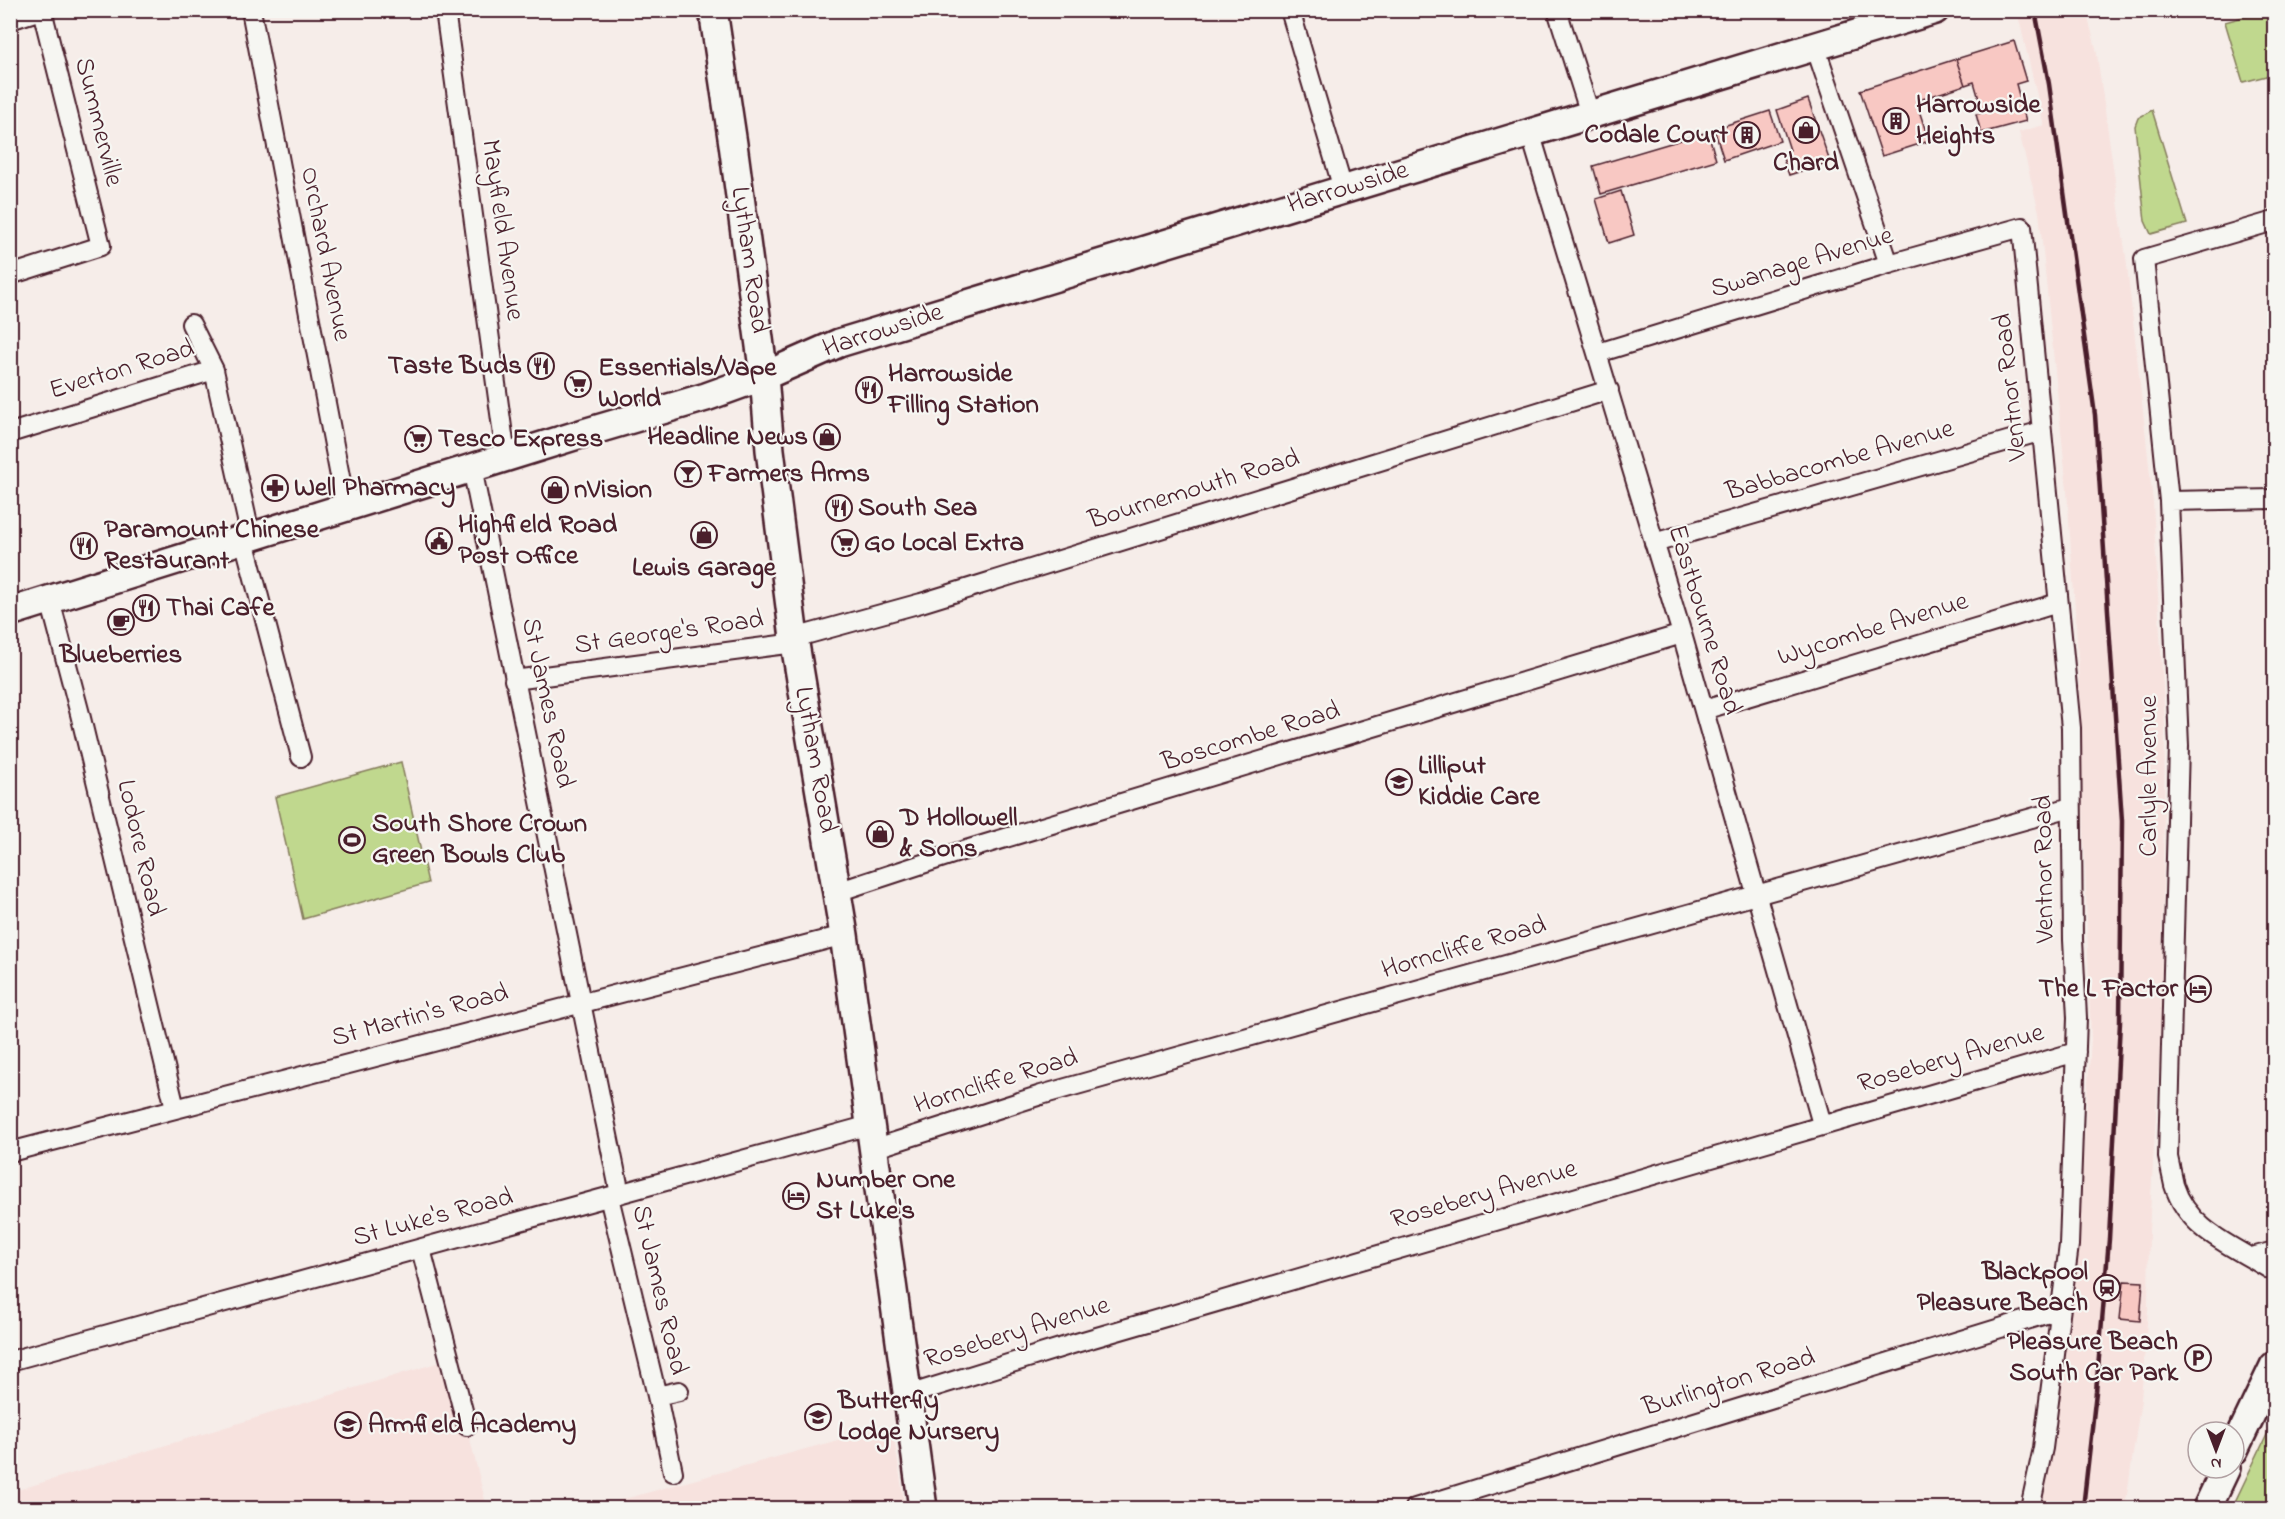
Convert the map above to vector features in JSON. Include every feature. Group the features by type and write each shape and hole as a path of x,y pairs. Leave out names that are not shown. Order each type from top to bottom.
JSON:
{"street":[{"path":"10,20 41,10"},
{"name":"Summerville","path":"10,275 101,246 41,10"},
{"name":"Orchard Avenue","path":"251,10 346,508"},
{"name":"Mayfield Avenue","path":"445,10 506,457"},
{"name":"Lytham Road","path":"713,10 764,376 770,450 795,641 844,935 923,1509"},
{"path":"1290,10 1343,189"},
{"path":"1557,10 1590,114"},
{"name":"Harrowside","path":"10,612 706,397 764,376 839,344 1935,10"},
{"path":"1815,46 1889,264"},
{"name":"Eastbourne Road","path":"1530,132 1682,634 1822,1124"},
{"name":"Carlyle Avenue","path":"2274,221 2144,259 2169,501 2179,746 2168,1157 2175,1186 2187,1211 2198,1224 2213,1237 2252,1257 2274,1272"},
{"name":"Swanage Avenue","path":"1598,353 1889,264 2022,227"},
{"name":"Ventnor Road","path":"2022,227 2071,728 2073,940 2077,1018 2069,1245 2043,1448 2030,1509"},
{"path":"191,324 214,370 248,539 301,757"},
{"name":"Everton Road","path":"10,433 214,370"},
{"name":"Bournemouth Road","path":"795,641 1609,390"},
{"name":"Babbacombe Avenue","path":"1654,543 2042,431"},
{"name":"St James Road","path":"472,468 582,1002 614,1196 673,1472"},
{"path":"2169,501 2274,499"},
{"name":"Lodore Road","path":"50,600 80,714 175,1108"},
{"name":"Wycombe Avenue","path":"1704,710 2058,603"},
{"name":"Boscombe Road","path":"837,892 959,852 1682,634"},
{"name":"St George's Road","path":"514,680 795,641"},
{"name":"Horncliffe Road","path":"871,1137 1041,1095 2071,807"},
{"name":"St Martin's Road","path":"10,1152 844,935"},
{"name":"Rosebery Avenue","path":"908,1395 1087,1339 2076,1052"},
{"name":"St Luke's Road","path":"10,1361 614,1196 871,1137"},
{"path":"422,1249 467,1426"},
{"path":"2252,1257 2274,1251"},
{"name":"Burlington Road","path":"1415,1509 2059,1310"},
{"path":"2246,1425 2274,1366"},
{"name":"St James Road","path":"657,1396 679,1391"},
{"path":"2206,1509 2220,1480"}],"shaded area":[{"path":"2017,11 2086,11 2096,48 2126,257 2153,502 2165,727 2161,1027 2149,1231 2148,1309 2141,1400 2125,1508 2041,1508 2054,1441 2077,1245 2091,1040 2078,655 2067,490 2039,212 2019,132 2044,125"},
{"name":"Armfield Academy","path":"450,1359 487,1508 11,1508 11,1492"},
{"name":"Armfield Academy","path":"892,1425 905,1508 592,1508"}],"green space":[{"path":"2265,11 2274,11 2274,74 2243,82 2225,22"},
{"path":"2152,110 2187,224 2151,234 2145,221 2135,126 2138,118"},
{"name":"South Shore Crown Green Bowls Club","path":"401,762 428,883 303,919 275,797"},
{"path":"2274,1420 2274,1508 2232,1508"}],"building":[{"path":"2014,41 2026,81 2016,84 2026,121 1981,133 1976,114 1983,113 1974,82 1965,85 1956,59"},
{"name":"Harrowside Heights","path":"1956,59 1965,85 1916,101 1929,141 1882,156 1860,90"},
{"path":"1808,99 1830,162 1789,175 1781,153 1790,150 1777,110"},
{"name":"Codale Court","path":"1770,111 1780,141 1724,160 1714,129"},
{"path":"1708,132 1716,160 1601,194 1593,166"},
{"path":"1621,191 1634,235 1609,243 1596,199"},
{"path":"2124,1281 2143,1282 2140,1321 2120,1319"}],"railway":[{"path":"2035,10 2049,84 2095,415 2122,821 2120,1022 2109,1239 2083,1508"}],"place":[{"name":"Harrowside Heights","path":"1896,121"},
{"name":"Chard","path":"1806,130"},
{"name":"Codale Court","path":"1747,135"},
{"name":"Taste Buds","path":"541,366"},
{"name":"Essentials/Vape World","path":"578,384"},
{"name":"Harrowside Filling Station","path":"869,390"},
{"name":"Headline News","path":"827,437"},
{"name":"Tesco Express","path":"418,439"},
{"name":"Farmers Arms","path":"688,474"},
{"name":"Well Pharmacy","path":"275,488"},
{"name":"nVision","path":"555,490"},
{"name":"South Sea","path":"839,508"},
{"name":"Lewis Garage","path":"704,535"},
{"name":"Highfield Road Post Office","path":"439,541"},
{"name":"Go Local Extra","path":"845,543"},
{"name":"Paramount Chinese Restaurant","path":"84,546"},
{"name":"Thai Cafe","path":"146,608"},
{"name":"Blueberries","path":"121,622"},
{"name":"Lilliput Kiddie Care","path":"1399,782"},
{"name":"D Hollowell & Sons","path":"880,834"},
{"name":"South Shore Crown Green Bowls Club","path":"352,840"},
{"name":"The L Factor","path":"2198,989"},
{"name":"Number One St Luke's","path":"796,1196"},
{"name":"Blackpool Pleasure Beach","path":"2107,1288"},
{"name":"Pleasure Beach South Car Park","path":"2198,1358"},
{"name":"Butterfly Lodge Nursery","path":"818,1417"},
{"name":"Armfield Academy","path":"348,1425"}]}
